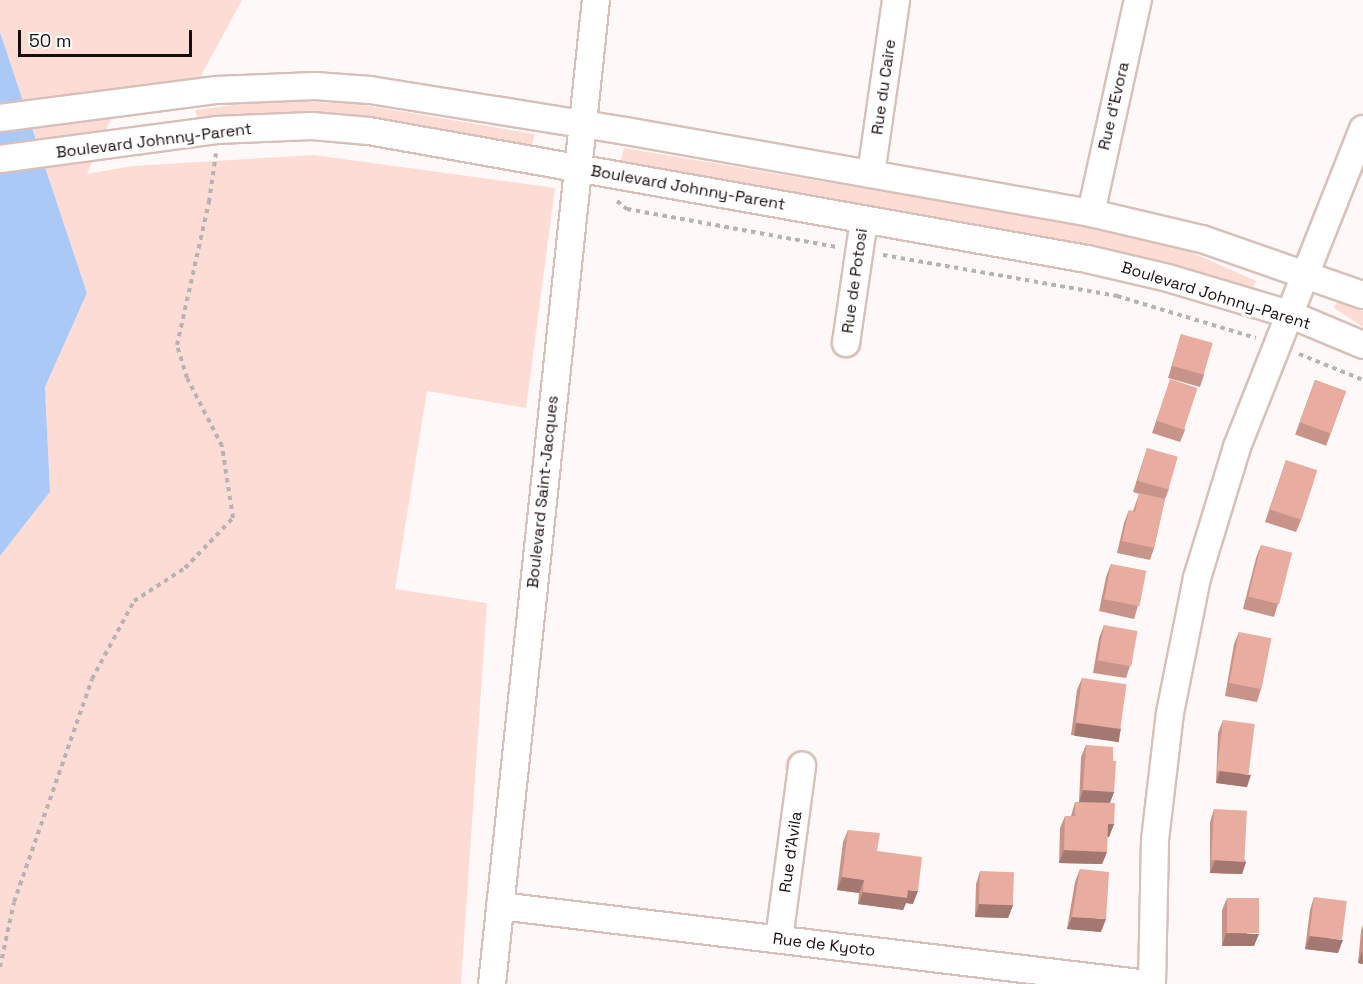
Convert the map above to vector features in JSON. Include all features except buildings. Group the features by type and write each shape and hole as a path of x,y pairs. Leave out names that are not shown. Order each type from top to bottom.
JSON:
{"street":[{"name":"Boulevard Saint-Jacques","path":"492,984 580,125 596,0"},
{"name":"Rue du Caire","path":"871,174 896,0"},
{"name":"Rue d'Evora","path":"1091,213 1138,0"},
{"path":"0,118 217,90 315,86 370,90 1091,213 1202,240 1363,295"},
{"name":"Boulevard Johnny-Parent","path":"0,159 216,130 312,126 369,131 1099,262 1289,314 1363,345"},
{"path":"1152,984 1155,840 1170,713 1197,578 1237,447 1363,129"},
{"name":"Rue de Potosi","path":"846,343 864,220"},
{"name":"Rue d'Avila","path":"779,939 802,766"},
{"name":"Rue de Kyoto","path":"500,906 1147,984"}],"path":[{"path":"0,967 14,902 92,679 134,601 185,568 233,518 222,446 187,378 177,345 209,202 216,130"},
{"path":"610,195 627,209 1117,296 1276,346 1363,380"}],"shaded area":[{"path":"0,0 242,0 196,85 122,94 87,174 132,166 313,155 555,188 526,408 427,391 395,589 487,603 461,984 0,984 0,556 50,492 45,387 87,293 0,32"},
{"path":"264,101 352,103 535,134 532,145 342,114 250,114 198,119 195,110"},
{"path":"624,148 1075,224 1184,249 1256,281 1252,290 1116,252 621,161"},
{"path":"1338,300 1363,311 1363,327 1334,308"},
{"path":"846,327 857,332 862,343 857,354 846,359 835,354 830,343 835,332"},
{"path":"801,750 812,755 817,766 812,777 801,782 790,777 785,766 790,755"}],"water":[{"path":"0,32 87,293 45,387 50,492 0,556"}]}
